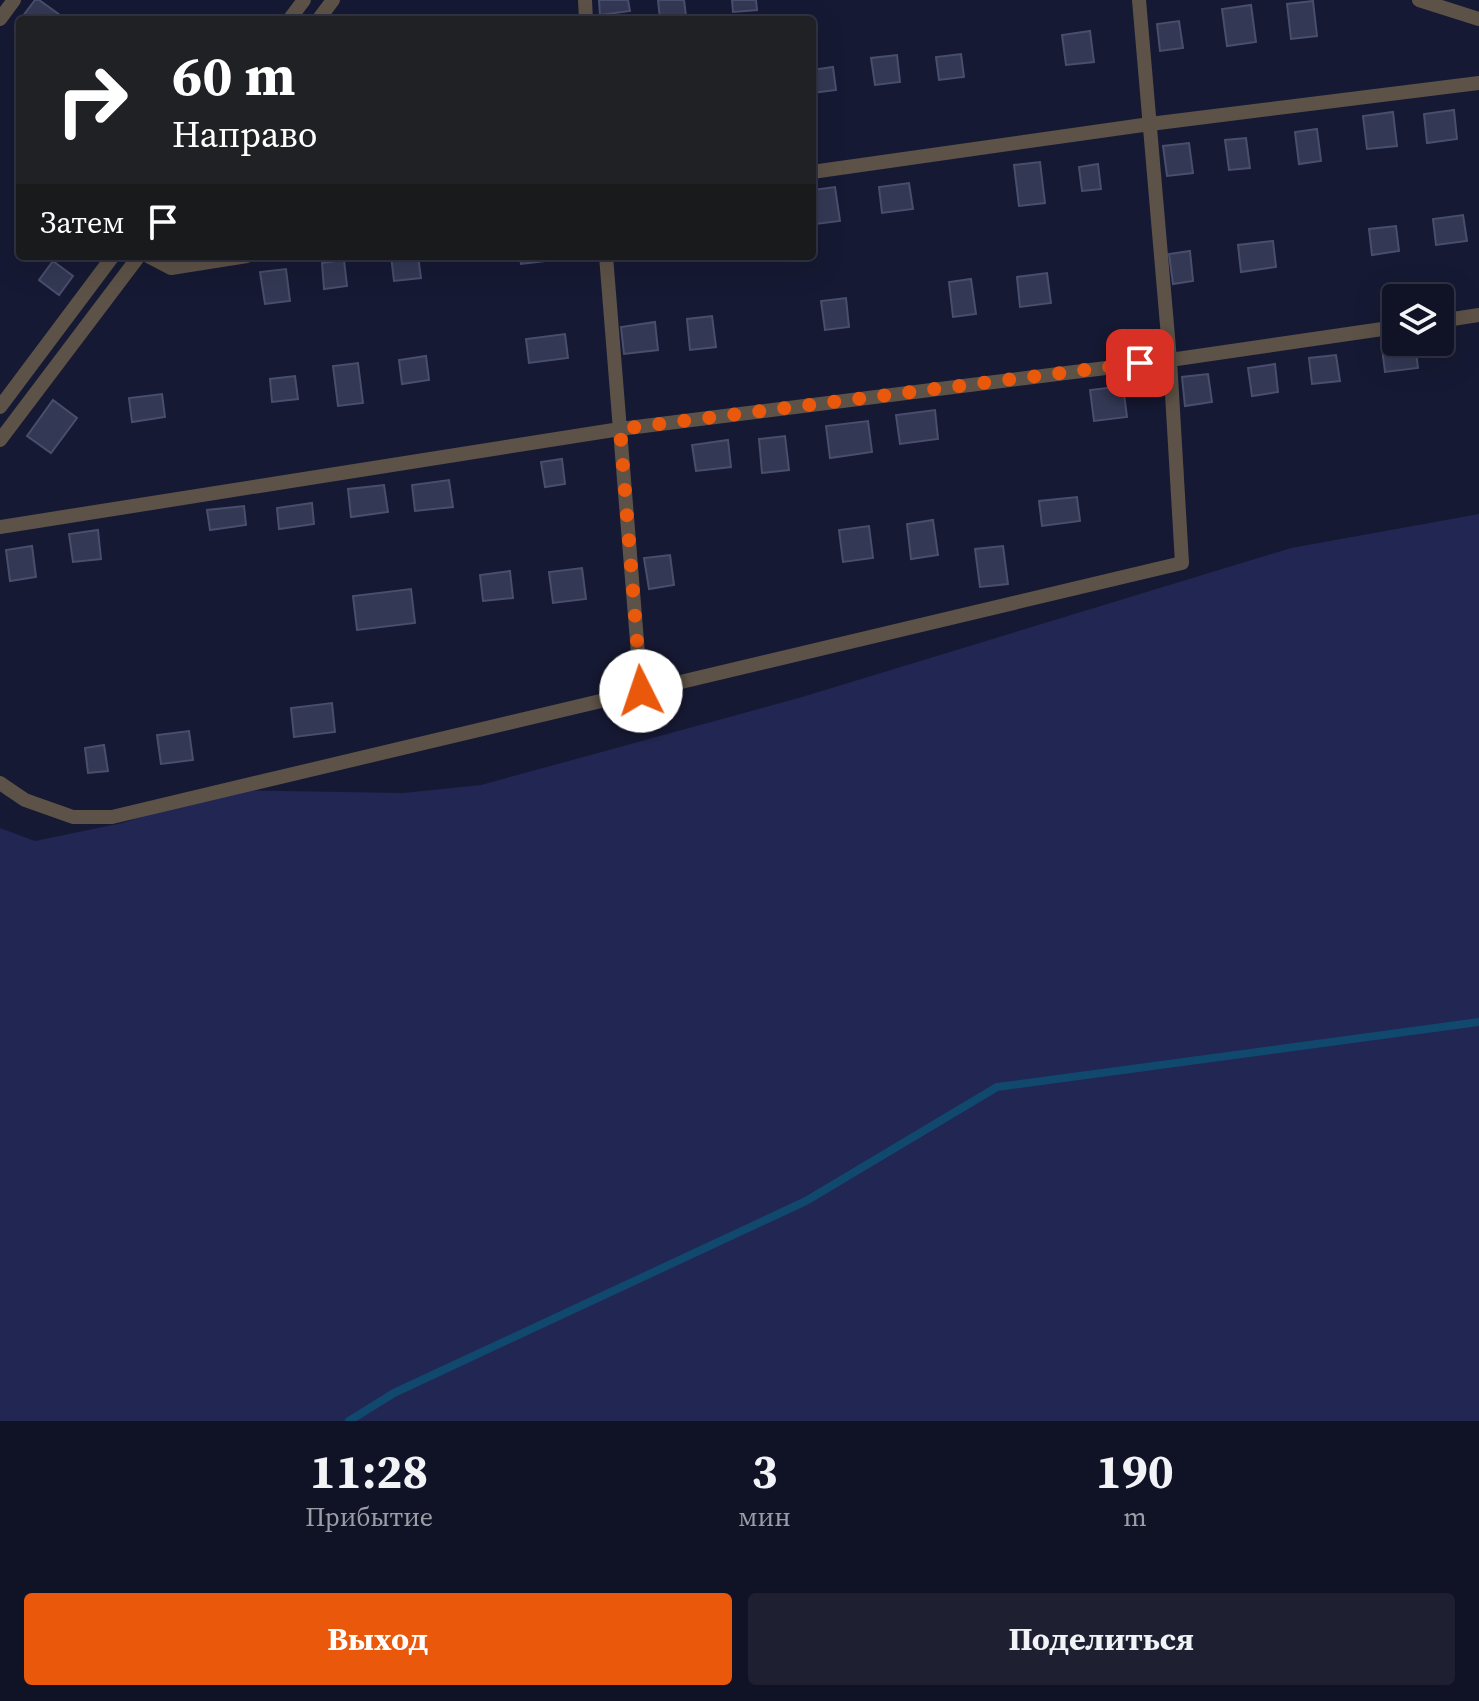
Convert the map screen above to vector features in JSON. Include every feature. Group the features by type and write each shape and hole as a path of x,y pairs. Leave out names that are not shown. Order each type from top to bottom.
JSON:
{"lane":[{"path":"0,19 14,0"},
{"path":"0,783 25,800 73,817 112,817 1182,563 1170,360 1139,0"},
{"path":"1419,0 1479,19"},
{"path":"816,171 1150,124 1479,83"},
{"path":"0,407 110,260"},
{"path":"0,440 136,260"},
{"path":"156,260 171,268 222,260"},
{"path":"606,260 641,691"},
{"path":"1454,319 1479,315"},
{"path":"0,527 620,429 1170,360 1382,329"}],"shaded area":[{"path":"1479,514 1479,1421 0,1421 0,828 35,841 122,823 229,790 403,793 481,785 802,697 1291,548"}],"building":[{"path":"35,0 39,0 61,16 23,16"},
{"path":"599,0 628,0 630,11 600,15"},
{"path":"658,0 684,0 686,16 660,16"},
{"path":"732,0 756,0 757,10 733,12"},
{"path":"1313,1 1317,36 1291,39 1287,4"},
{"path":"1251,5 1256,42 1227,46 1222,9"},
{"path":"1179,21 1183,48 1160,51 1157,24"},
{"path":"1090,31 1094,62 1066,65 1062,35"},
{"path":"961,54 964,77 939,80 936,57"},
{"path":"897,55 900,82 875,85 871,58"},
{"path":"833,67 836,90 816,92 816,69"},
{"path":"1454,110 1457,139 1427,143 1424,114"},
{"path":"1393,112 1397,146 1367,149 1363,116"},
{"path":"1317,129 1321,161 1299,164 1295,132"},
{"path":"1246,138 1250,168 1229,170 1225,140"},
{"path":"1189,143 1193,173 1167,176 1163,146"},
{"path":"1040,162 1045,203 1019,206 1014,165"},
{"path":"1098,164 1101,189 1082,191 1079,167"},
{"path":"909,183 913,209 882,213 879,187"},
{"path":"835,187 840,221 816,224 816,189"},
{"path":"1463,215 1467,241 1436,245 1433,219"},
{"path":"1396,226 1399,251 1372,255 1369,229"},
{"path":"1273,241 1276,267 1241,272 1238,245"},
{"path":"1190,251 1193,281 1173,284 1169,254"},
{"path":"344,260 347,286 324,289 322,263"},
{"path":"391,260 419,260 421,278 394,281"},
{"path":"520,260 554,260 521,264"},
{"path":"53,261 73,276 59,295 39,280"},
{"path":"286,269 290,301 265,304 260,272"},
{"path":"1047,273 1051,303 1020,307 1017,277"},
{"path":"971,279 976,314 953,317 949,282"},
{"path":"846,298 849,327 825,330 821,301"},
{"path":"712,316 716,347 690,350 687,319"},
{"path":"655,322 658,350 624,354 621,327"},
{"path":"565,334 568,358 529,363 526,339"},
{"path":"1336,355 1340,381 1312,384 1309,358"},
{"path":"426,356 429,380 402,384 399,360"},
{"path":"1383,356 1416,356 1418,368 1385,372"},
{"path":"358,363 363,403 338,406 333,366"},
{"path":"1275,364 1278,392 1252,396 1248,368"},
{"path":"1208,374 1212,402 1185,406 1182,377"},
{"path":"295,376 298,399 272,402 270,379"},
{"path":"1123,386 1127,417 1094,421 1090,390"},
{"path":"162,394 165,417 132,422 129,398"},
{"path":"53,400 77,418 51,453 27,436"},
{"path":"935,410 938,439 900,444 896,415"},
{"path":"868,421 872,452 830,458 826,426"},
{"path":"785,436 789,470 762,473 759,439"},
{"path":"728,440 731,467 696,471 692,445"},
{"path":"562,459 565,484 545,487 541,462"},
{"path":"449,480 453,507 415,511 412,485"},
{"path":"384,485 388,512 351,517 348,489"},
{"path":"1077,497 1080,521 1042,526 1039,501"},
{"path":"312,503 314,524 279,529 277,508"},
{"path":"244,506 246,525 210,530 207,510"},
{"path":"933,520 938,555 911,559 907,524"},
{"path":"869,526 873,558 843,562 839,530"},
{"path":"98,530 101,559 73,562 69,534"},
{"path":"32,546 36,577 10,581 6,550"},
{"path":"1003,546 1008,584 980,587 975,549"},
{"path":"670,555 674,585 649,589 644,558"},
{"path":"582,568 586,599 553,603 549,572"},
{"path":"510,571 513,598 483,601 480,575"},
{"path":"411,589 415,623 357,630 353,596"},
{"path":"332,703 335,732 294,737 291,708"},
{"path":"189,731 193,760 161,764 157,735"},
{"path":"104,745 108,771 88,773 85,748"}],"waterway":[{"path":"349,1421 394,1393 806,1201 997,1087 1479,1022"}],"route":[{"path":"641,691 620,429 1140,363"}]}
